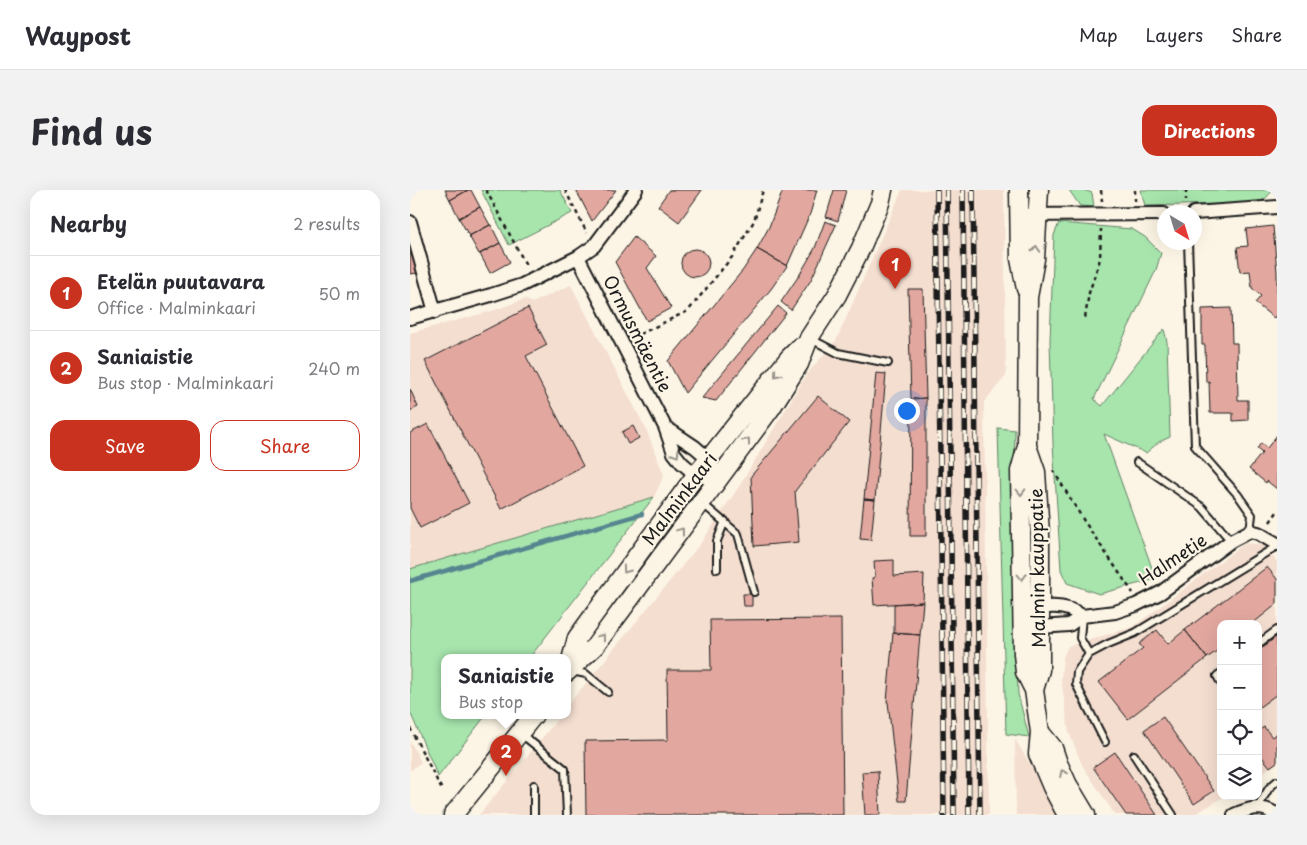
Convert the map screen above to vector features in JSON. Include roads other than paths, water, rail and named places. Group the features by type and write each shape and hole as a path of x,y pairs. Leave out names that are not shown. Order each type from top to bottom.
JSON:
{"main road":[{"name":"Malminkaari","path":"571,668 595,646 771,408 799,364 810,338 861,248 884,190"},
{"name":"Malmin kauppatie","path":"1019,190 1020,258 1028,297"},
{"name":"Malmin kauppatie","path":"1039,190 1035,259 1028,297 1027,446 1020,471 1022,614 1025,672 1034,690 1040,732 1038,754 1052,787 1067,815"},
{"name":"Malminkaari","path":"571,660 577,638 708,458 790,358 810,338"},
{"name":"Malmin kauppatie","path":"1027,446 1036,472 1040,534 1040,670 1034,690"},
{"path":"453,815 531,719"},
{"name":"Malmin kauppatie","path":"1040,732 1053,748 1068,785 1086,815"}],"street":[{"path":"410,318 522,285 578,257 594,246 636,190"},
{"path":"1202,212 1277,207"},
{"path":"1018,215 1157,214"},
{"path":"410,222 435,312"},
{"name":"Ormusmäentie","path":"578,257 664,427 674,452 696,475"},
{"path":"664,427 695,447 708,458 719,480"},
{"path":"696,475 719,480"},
{"path":"1250,531 1258,533 1277,545"},
{"name":"Halmetie","path":"1040,627 1069,626 1082,616 1115,612 1144,601 1160,593 1231,541 1250,531"},
{"name":"Halmetie","path":"1022,614 1040,607 1069,608 1082,616"},
{"path":"1022,614 1040,627"},
{"path":"1234,815 1258,807 1270,810 1277,815"}],"lane":[{"path":"1188,250 1195,446 1238,495 1252,515 1250,531"},
{"path":"810,338 838,354 888,362"},
{"path":"1137,462 1202,507 1231,541"},
{"path":"702,503 738,534 754,592"},
{"path":"717,569 717,541 725,522"},
{"path":"1105,742 1076,684 1077,672 1089,654 1135,633 1277,545"},
{"path":"1082,616 1080,638 1089,654"},
{"path":"1262,641 1277,630"},
{"path":"571,672 586,674 608,692"},
{"path":"520,732 565,769 567,815"},
{"path":"1134,755 1173,815"},
{"path":"1258,807 1269,788 1277,781"},
{"path":"534,785 534,815"}],"waterway":[{"path":"410,581 642,514"}],"railway":[{"path":"937,190 944,815"},
{"path":"947,190 954,815"},
{"path":"963,190 969,815"},
{"path":"973,190 980,815"}],"place":[{"name":"Etelän puutavara","path":"895,289"},
{"name":"Saniaistie","path":"506,776"}]}
